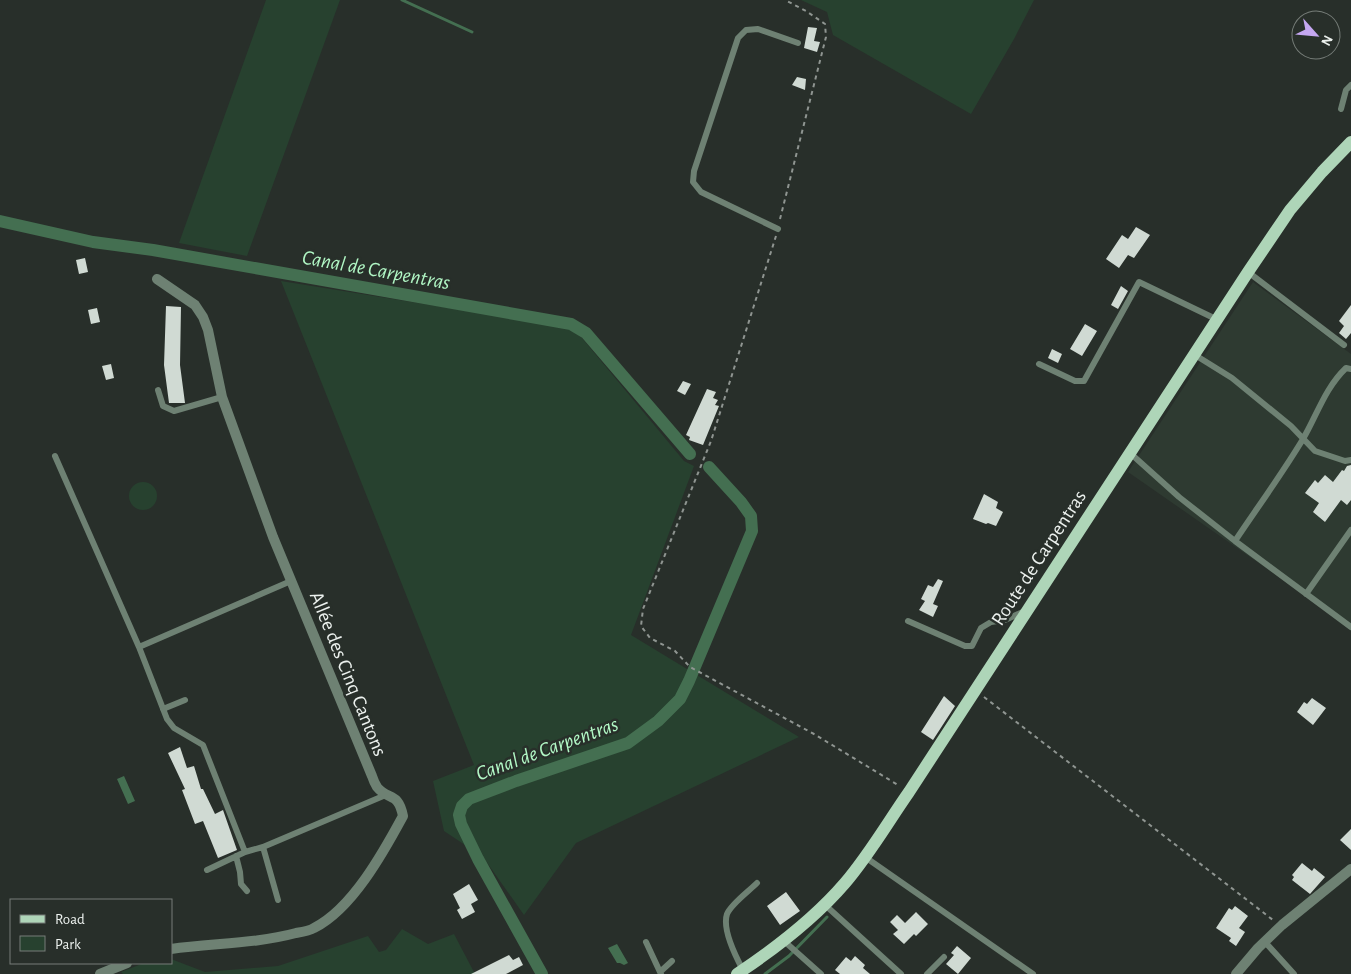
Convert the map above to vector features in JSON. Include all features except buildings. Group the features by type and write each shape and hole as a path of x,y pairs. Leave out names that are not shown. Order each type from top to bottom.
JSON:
{"main road":[{"name":"Route de Carpentras","path":"740,972 784,941 845,883 865,857 1290,210 1322,172 1351,142"}],"street":[{"name":"Allée des Cinq Cantons","path":"157,279 194,305 203,317 208,330 222,397 273,537 372,776 378,788 396,798 402,809 403,816 382,853 355,893 343,907 314,929 284,936 172,949"},
{"path":"1236,974 1282,925 1351,869"},
{"path":"100,974 125,964"}],"lane":[{"path":"778,229 702,192 692,182 738,38 746,30 758,29 798,43"},
{"path":"1341,109 1346,90 1351,85"},
{"path":"1248,272 1344,345"},
{"path":"1039,364 1076,381 1084,381 1139,282 1218,320"},
{"path":"1195,355 1232,378 1291,426 1315,451 1345,461 1351,460"},
{"path":"1235,541 1303,438 1315,412 1336,378 1346,368 1351,369"},
{"path":"158,390 163,406 174,411 222,397"},
{"path":"1130,454 1179,497 1235,541 1351,627"},
{"path":"55,456 139,647 167,719 174,728 203,745 245,852"},
{"path":"1306,594 1351,530"},
{"path":"139,647 291,581"},
{"path":"908,621 965,646 972,646 981,628 991,622 1005,620 1028,609"},
{"path":"163,709 185,700"},
{"path":"207,870 245,852 263,847 388,794"},
{"path":"263,847 278,900"},
{"path":"236,856 241,884 247,891"},
{"path":"865,857 1033,974"},
{"path":"740,972 730,940 727,924 728,914 734,905 757,883"},
{"path":"824,904 901,974"},
{"path":"784,941 821,974"},
{"path":"646,942 660,973 672,961"},
{"path":"1265,942 1294,974"},
{"path":"927,974 944,957"}],"path":[{"path":"785,0 825,24 826,37 778,229 711,441 644,610 642,626 650,638 675,651 690,667 814,734 909,792"},
{"path":"975,690 1282,925"}],"shaded area":[{"path":"1253,282 1351,354 1351,631 1319,605 1128,472"},
{"path":"124,776 135,801 128,804 117,779"},
{"path":"617,944 628,963 624,965 617,963 608,948"}],"green space":[{"path":"266,0 340,0 247,256 179,243"},
{"path":"801,0 1034,0 971,114 833,35 827,12"},
{"path":"281,281 567,327 582,338 684,461 694,466 631,635 799,737 576,843 524,915 483,857 444,831 433,781 474,765"},
{"path":"143,482 153,486 157,496 153,506 143,510 133,506 129,496 133,486"},
{"path":"402,929 428,944 454,934 475,974 123,974 121,972 141,964 172,964 172,959 205,972 278,966 368,936 379,952 386,950"}],"waterway":[{"path":"402,0 472,32"},
{"name":"Canal de Carpentras","path":"0,221 93,242 153,250 571,324 586,333 690,454"},
{"name":"Canal de Carpentras","path":"542,974 478,859 461,824 459,815 462,806 469,799 628,743 658,721 680,699 752,531 751,516 741,502 709,467"},
{"path":"765,974 789,956 827,917"}]}
